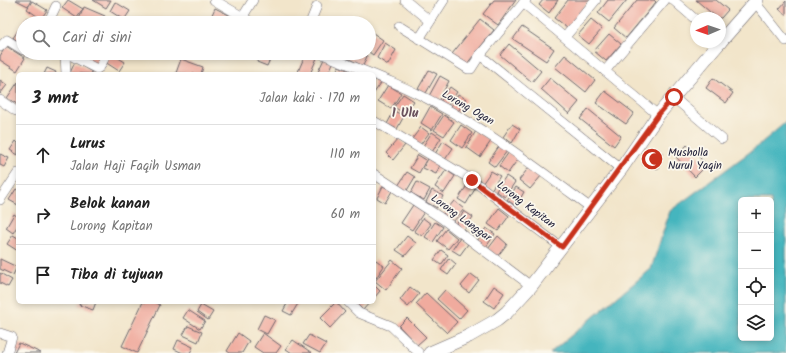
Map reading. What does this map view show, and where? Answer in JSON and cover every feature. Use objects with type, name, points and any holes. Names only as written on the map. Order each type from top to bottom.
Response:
[{"type":"street","points":[[214,0],[239,16]]},
{"type":"street","points":[[243,16],[253,0]]},
{"type":"street","points":[[405,0],[430,21]]},
{"type":"street","points":[[419,39],[444,0]]},
{"type":"street","points":[[565,37],[596,0]]},
{"type":"street","points":[[605,71],[665,0]]},
{"type":"street","points":[[673,0],[690,15]]},
{"type":"street","points":[[726,35],[756,1],[786,41]]},
{"type":"street","points":[[399,26],[470,70],[480,55],[524,2],[658,115]]},
{"type":"street","points":[[51,16],[56,6]]},
{"type":"street","points":[[313,16],[317,6]]},
{"type":"street","points":[[0,47],[7,40],[16,46]]},
{"type":"street","points":[[430,353],[469,336],[497,320],[507,312],[531,286],[562,247],[658,115],[715,48]]},
{"type":"street","points":[[480,55],[620,168]]},
{"type":"street","points":[[65,60],[66,72]]},
{"type":"street","points":[[79,60],[97,69],[100,68],[104,60]]},
{"type":"street","name":"Lorong Ogan","points":[[338,60],[369,72]]},
{"type":"street","name":"Lorong Ogan","points":[[376,75],[438,104],[493,136],[591,208]]},
{"type":"street","points":[[674,97],[722,139]]},
{"type":"street","points":[[0,100],[16,111]]},
{"type":"street","name":"Lorong Kapitan","points":[[376,122],[472,180],[562,247]]},
{"type":"street","name":"Lorong Langgar","points":[[376,175],[441,218],[531,286]]},
{"type":"street","points":[[0,200],[16,176]]},
{"type":"street","points":[[0,183],[8,189]]},
{"type":"street","points":[[350,304],[359,313],[391,326],[419,353]]},
{"type":"street","points":[[0,333],[12,337],[7,353]]},
{"type":"water","points":[[786,122],[786,353],[550,353],[651,269],[670,211],[754,149]]},
{"type":"building","points":[[16,0],[31,0],[28,6]]},
{"type":"building","points":[[68,0],[83,9],[78,16],[74,16],[62,8]]},
{"type":"building","points":[[93,0],[111,0],[106,8]]},
{"type":"building","points":[[494,0],[516,0],[498,25],[483,14]]},
{"type":"building","points":[[543,0],[558,0],[549,13],[539,5]]},
{"type":"building","points":[[568,0],[590,0],[567,28],[554,18]]},
{"type":"building","points":[[608,0],[627,0],[609,22],[598,13]]},
{"type":"building","points":[[637,0],[654,0],[656,2],[626,38],[614,28]]},
{"type":"building","points":[[696,0],[716,0],[728,10],[726,12],[710,12]]},
{"type":"building","points":[[32,1],[47,10],[43,16],[37,16],[27,9]]},
{"type":"building","points":[[786,1],[786,15],[779,9]]},
{"type":"building","points":[[115,2],[130,11],[127,16],[118,16],[110,11]]},
{"type":"building","points":[[84,7],[105,16],[80,16]]},
{"type":"building","points":[[215,8],[229,15],[228,16],[211,16]]},
{"type":"building","points":[[480,19],[494,30],[466,65],[452,54]]},
{"type":"building","points":[[591,20],[602,29],[589,44],[578,35]]},
{"type":"building","points":[[522,27],[554,49],[546,61],[513,39]]},
{"type":"building","points":[[609,34],[621,44],[606,61],[594,51]]},
{"type":"building","points":[[376,35],[383,40],[376,50]]},
{"type":"building","points":[[385,43],[396,50],[388,65],[377,58]]},
{"type":"building","points":[[509,44],[541,71],[532,82],[500,55]]},
{"type":"building","points":[[6,46],[16,52],[16,60],[24,60],[17,71],[0,60],[0,56]]},
{"type":"building","points":[[565,55],[595,80],[586,92],[555,67]]},
{"type":"building","points":[[88,60],[101,60],[98,66]]},
{"type":"building","points":[[106,60],[122,60],[125,62],[119,71],[105,62]]},
{"type":"building","points":[[181,60],[203,67],[202,72],[176,72]]},
{"type":"building","points":[[258,60],[270,60],[267,66],[257,62]]},
{"type":"building","points":[[303,60],[316,60],[311,72],[298,72]]},
{"type":"building","points":[[324,60],[333,63],[329,72],[318,72]]},
{"type":"building","points":[[351,60],[365,60],[363,66]]},
{"type":"building","points":[[75,62],[92,72],[70,72]]},
{"type":"building","points":[[339,66],[351,72],[336,72]]},
{"type":"building","points":[[47,68],[56,72],[45,72]]},
{"type":"building","points":[[429,70],[437,74],[426,93],[418,89]]},
{"type":"building","points":[[440,76],[449,81],[438,102],[429,96]]},
{"type":"building","points":[[550,78],[579,102],[569,114],[541,89]]},
{"type":"building","points":[[713,78],[733,93],[726,103],[706,88]]},
{"type":"building","points":[[0,80],[7,85],[0,94]]},
{"type":"building","points":[[376,80],[381,83],[376,90]]},
{"type":"building","points":[[16,85],[16,103],[7,98]]},
{"type":"building","points":[[388,85],[401,93],[391,109],[378,101]]},
{"type":"building","points":[[450,87],[457,92],[447,107],[440,102]]},
{"type":"building","points":[[605,91],[634,113],[626,124],[596,103]]},
{"type":"building","points":[[403,94],[414,101],[405,114],[394,107]]},
{"type":"building","points":[[458,94],[466,99],[457,113],[450,108]]},
{"type":"building","points":[[430,107],[442,114],[432,130],[421,123]]},
{"type":"building","points":[[588,109],[621,136],[614,146],[580,119]]},
{"type":"building","points":[[394,111],[404,116],[397,129],[387,124]]},
{"type":"building","points":[[444,115],[454,122],[444,136],[434,130]]},
{"type":"building","points":[[512,124],[520,129],[512,143],[503,137]]},
{"type":"building","points":[[461,125],[472,133],[462,148],[451,140]]},
{"type":"building","points":[[421,127],[429,133],[420,145],[412,139]]},
{"type":"building","points":[[476,131],[491,141],[480,157],[466,147]]},
{"type":"building","points":[[432,132],[441,138],[432,152],[423,146]]},
{"type":"building","points":[[398,139],[405,145],[393,160],[386,153]]},
{"type":"building","points":[[16,141],[16,154],[10,150]]},
{"type":"building","points":[[443,141],[453,148],[444,161],[435,154]]},
{"type":"building","points":[[500,145],[507,151],[495,167],[488,162]]},
{"type":"building","points":[[687,145],[707,165],[695,177],[676,157]]},
{"type":"building","name":"Musholla Nurul Yaqin","points":[[646,149],[662,153],[659,169],[643,165]]},
{"type":"building","points":[[509,152],[518,159],[508,173],[499,166]]},
{"type":"building","points":[[0,154],[9,158],[4,167],[0,165]]},
{"type":"building","points":[[418,155],[426,160],[419,173],[410,168]]},
{"type":"building","points":[[429,157],[441,163],[436,174],[423,168]]},
{"type":"building","points":[[530,166],[542,175],[530,189],[519,180]]},
{"type":"building","points":[[446,170],[455,176],[444,193],[435,187]]},
{"type":"building","points":[[491,171],[500,176],[491,190],[482,184]]},
{"type":"building","points":[[407,172],[415,177],[406,192],[398,186]]},
{"type":"building","points":[[506,176],[515,182],[505,197],[496,191]]},
{"type":"building","points":[[417,182],[430,189],[424,200],[411,193]]},
{"type":"building","points":[[468,184],[475,189],[466,204],[458,199]]},
{"type":"building","points":[[383,186],[392,191],[385,203],[377,198]]},
{"type":"building","points":[[516,187],[524,192],[516,206],[507,200]]},
{"type":"building","points":[[16,189],[16,204],[9,200]]},
{"type":"building","points":[[432,190],[443,196],[437,208],[426,202]]},
{"type":"building","points":[[454,201],[464,209],[453,222],[443,214]]},
{"type":"building","points":[[413,205],[424,212],[412,230],[401,223]]},
{"type":"building","points":[[499,208],[509,216],[498,231],[488,224]]},
{"type":"building","points":[[464,211],[473,217],[463,231],[455,226]]},
{"type":"building","points":[[14,214],[16,216],[16,228],[13,233],[6,228]]},
{"type":"building","points":[[423,218],[431,224],[422,236],[414,231]]},
{"type":"building","points":[[435,222],[443,227],[433,242],[425,237]]},
{"type":"building","points":[[486,228],[495,234],[486,247],[477,241]]},
{"type":"building","points":[[446,229],[457,238],[448,249],[437,241]]},
{"type":"building","points":[[13,235],[16,237],[16,250],[7,244]]},
{"type":"building","points":[[407,236],[416,243],[405,256],[396,250]]},
{"type":"building","points":[[498,236],[507,244],[497,257],[488,249]]},
{"type":"building","points":[[460,238],[468,244],[460,255],[452,250]]},
{"type":"building","points":[[441,250],[448,255],[441,265],[434,260]]},
{"type":"building","points":[[449,258],[456,264],[448,275],[441,270]]},
{"type":"building","points":[[0,259],[16,267],[13,275],[0,269]]},
{"type":"building","points":[[376,260],[384,266],[376,278]]},
{"type":"building","points":[[392,260],[402,268],[386,290],[376,282],[376,280]]},
{"type":"building","points":[[0,273],[12,280],[8,287],[0,283]]},
{"type":"building","points":[[471,274],[479,280],[469,293],[461,286]]},
{"type":"building","points":[[494,286],[504,293],[494,308],[484,301]]},
{"type":"building","points":[[376,287],[380,291],[376,296]]},
{"type":"building","points":[[410,287],[419,294],[408,307],[400,300]]},
{"type":"building","points":[[445,290],[467,310],[459,319],[437,299]]},
{"type":"building","points":[[426,293],[457,322],[447,333],[416,304]]},
{"type":"building","points":[[79,304],[95,304],[93,310]]},
{"type":"building","points":[[142,304],[160,305],[137,353],[122,346]]},
{"type":"building","points":[[287,304],[298,304],[291,315],[283,311]]},
{"type":"building","points":[[334,304],[338,304],[345,312],[330,328],[320,318]]},
{"type":"building","points":[[357,304],[368,304],[363,310]]},
{"type":"building","points":[[201,305],[213,312],[208,320],[197,312]]},
{"type":"building","points":[[188,310],[205,321],[200,329],[183,318]]},
{"type":"building","points":[[264,315],[275,320],[267,334],[257,329]]},
{"type":"building","points":[[407,318],[426,337],[417,345],[399,326]]},
{"type":"building","points":[[188,326],[202,332],[198,342],[183,335]]},
{"type":"building","points":[[238,333],[249,341],[242,353],[230,353],[227,351]]},
{"type":"building","points":[[263,333],[281,346],[276,353],[263,353],[254,347]]},
{"type":"building","points":[[309,335],[326,344],[320,353],[303,344]]},
{"type":"building","points":[[178,340],[193,347],[190,353],[183,353],[174,349]]},
{"type":"building","points":[[293,340],[312,353],[292,353],[286,349]]},
{"type":"building","points":[[19,343],[41,353],[14,353]]},
{"type":"place","name":"Musholla Nurul Yaqin","points":[[652,159]]},
{"type":"district","name":"1 Ulu","points":[[405,113]]},
{"type":"route","points":[[472,180],[515,210],[562,247],[658,115],[674,97]]}]
